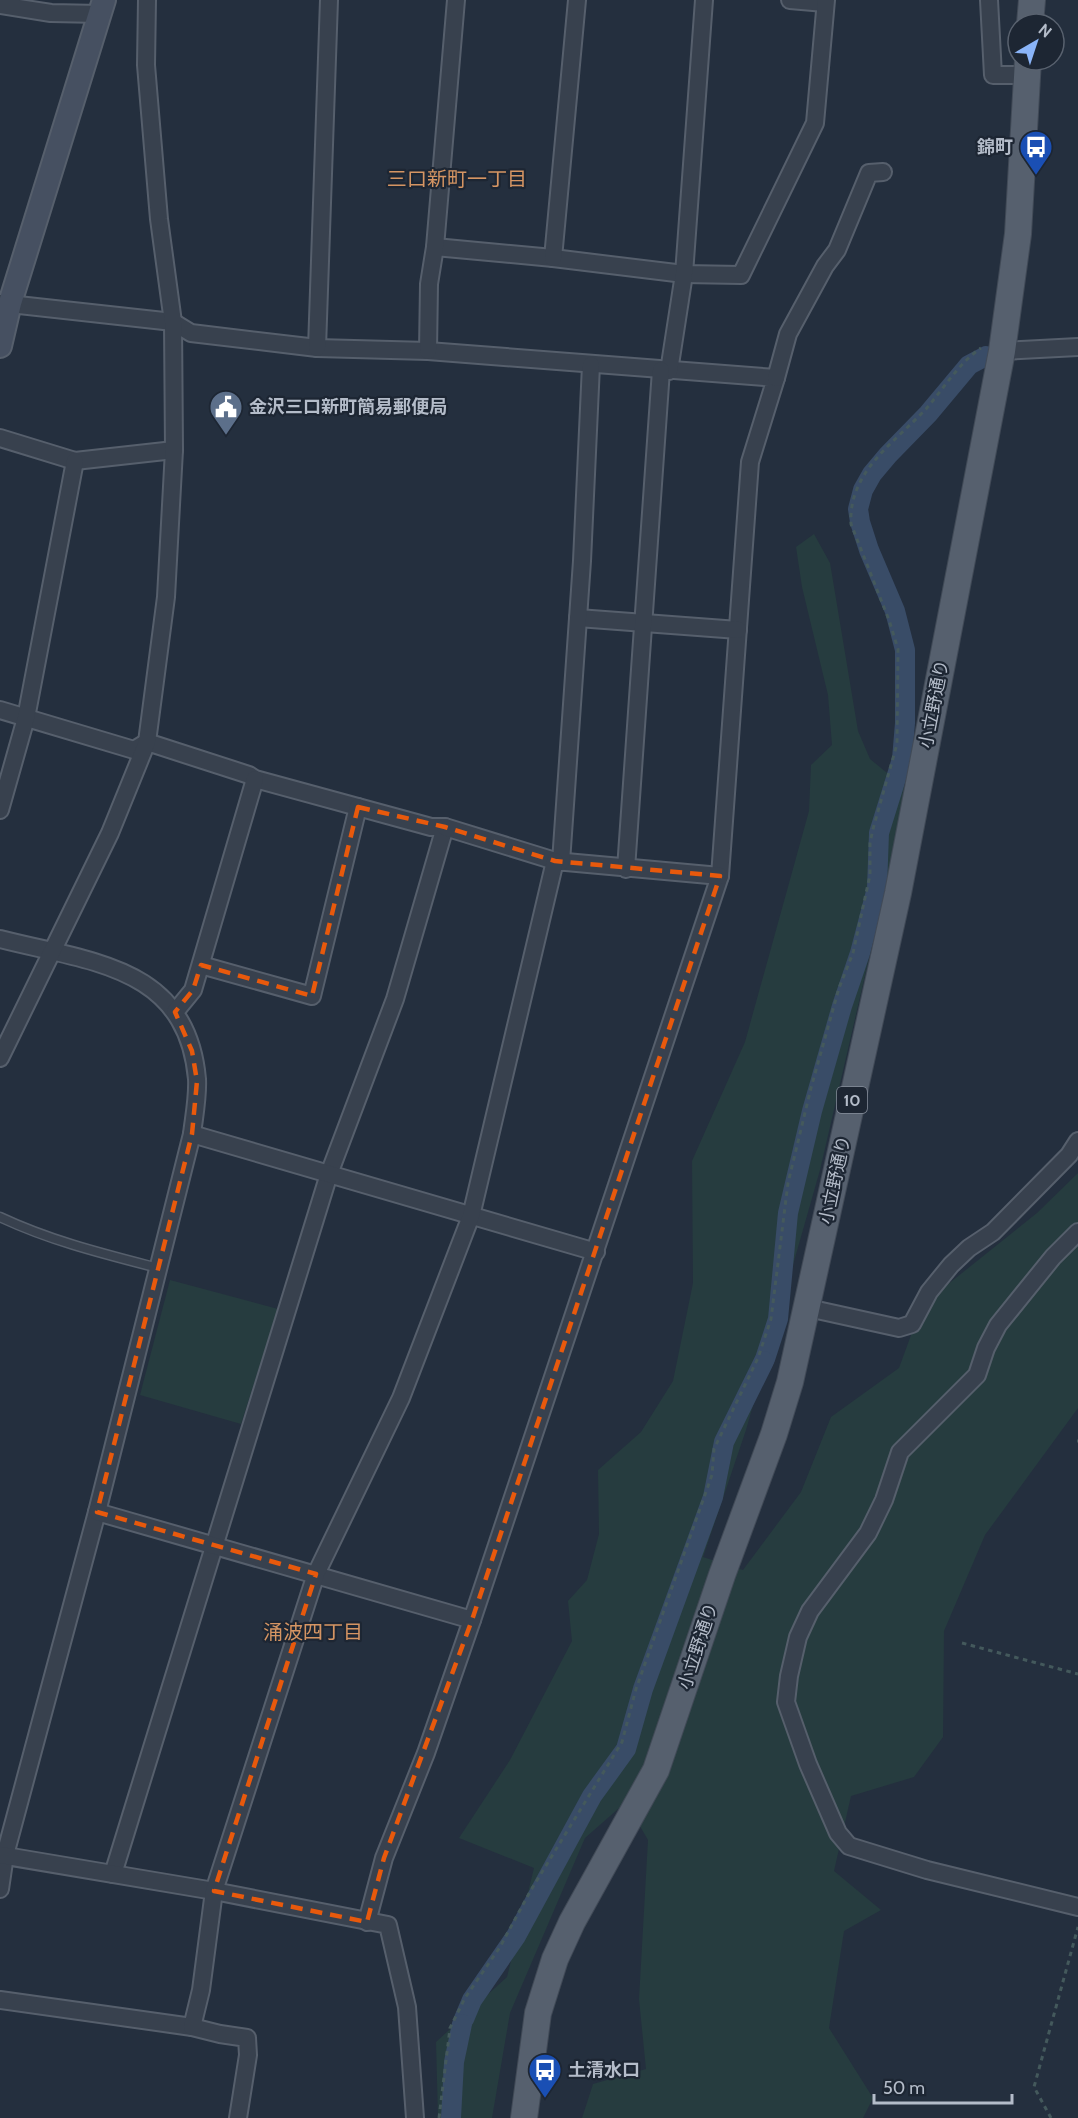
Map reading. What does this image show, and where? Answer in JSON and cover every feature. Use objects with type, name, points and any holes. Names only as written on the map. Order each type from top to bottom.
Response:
[{"type":"main road","name":"小立野通り","points":[[525,2118],[538,2013],[555,1959],[572,1922],[656,1770],[722,1575],[774,1434],[790,1382],[898,893],[1002,351],[1018,234],[1027,72]]},
{"type":"street","points":[[0,1058],[110,833],[147,742],[166,597],[174,450],[173,322],[159,219],[146,66],[147,0]]},
{"type":"street","points":[[317,348],[329,0]]},
{"type":"street","points":[[428,351],[429,284],[435,247],[456,0]]},
{"type":"street","points":[[553,258],[577,0]]},
{"type":"street","points":[[626,868],[643,624],[665,370],[684,274],[704,0]]},
{"type":"street","points":[[435,247],[684,274],[741,275],[815,123],[825,2],[790,0]]},
{"type":"street","points":[[989,0],[993,75],[1008,72]]},
{"type":"street","points":[[0,5],[51,13],[102,7],[5,303],[0,346]]},
{"type":"street","points":[[367,1922],[384,1858],[426,1753],[472,1620],[720,876],[750,462],[788,334],[825,266],[837,250],[869,173],[883,172]]},
{"type":"street","points":[[5,303],[173,322],[191,333],[317,348],[428,351],[776,378]]},
{"type":"street","points":[[1002,351],[1078,347]]},
{"type":"street","points":[[192,2028],[201,1990],[214,1891],[316,1574],[401,1398],[471,1216],[558,861],[578,618],[591,365]]},
{"type":"street","points":[[0,438],[75,460],[174,450]]},
{"type":"street","points":[[0,810],[26,718],[75,460]]},
{"type":"street","points":[[578,618],[738,630]]},
{"type":"street","points":[[0,710],[134,750],[147,742],[249,775],[255,779],[431,827],[445,827],[558,861],[720,876]]},
{"type":"street","points":[[175,1012],[194,990],[255,779]]},
{"type":"street","points":[[201,965],[312,996],[358,807]]},
{"type":"street","points":[[113,1874],[329,1174],[395,999],[445,827]]},
{"type":"street","points":[[0,939],[127,972],[146,983],[167,1001],[175,1012],[192,1051],[197,1081],[192,1134],[97,1512],[2,1855],[0,1889]]},
{"type":"street","points":[[192,1134],[596,1252]]},
{"type":"street","points":[[808,1308],[899,1329],[912,1324],[929,1292],[951,1265],[969,1248],[993,1232],[1069,1155],[1078,1141]]},
{"type":"street","points":[[1078,1232],[1053,1257],[998,1325],[986,1348],[977,1376],[900,1452],[884,1500],[868,1533],[810,1611],[798,1637],[786,1702],[808,1764],[838,1833],[849,1846],[927,1870],[1078,1907]]},
{"type":"street","points":[[97,1512],[472,1620]]},
{"type":"street","points":[[2,1855],[214,1891],[388,1925],[407,2007],[415,2118]]},
{"type":"street","points":[[0,2000],[247,2038],[248,2055],[238,2118]]},
{"type":"lane","points":[[0,1217],[42,1235],[158,1268]]},
{"type":"path","points":[[439,2118],[450,2028],[465,1998],[500,1947],[531,1890],[622,1743],[636,1689],[712,1475],[714,1449],[758,1358],[771,1319],[788,1183],[839,988],[853,953],[870,875],[870,843],[897,744],[898,649],[890,620],[851,524],[852,498],[859,482],[881,452],[925,409],[970,355],[985,345],[1002,351]]},
{"type":"path","points":[[962,1643],[1078,1674]]},
{"type":"path","points":[[1051,2118],[1034,2087],[1078,1927]]},
{"type":"highlighted area","points":[[358,807],[445,827],[555,861],[720,876],[472,1620],[384,1858],[367,1922],[214,1891],[316,1574],[97,1512],[192,1134],[197,1081],[192,1051],[175,1012],[193,990],[201,965],[312,996]]},
{"type":"green space","points":[[814,534],[830,563],[858,731],[870,759],[908,790],[820,1170],[746,1430],[703,1557],[743,1570],[801,1492],[831,1417],[899,1368],[922,1305],[1037,1213],[1078,1173],[1078,1408],[985,1535],[944,1631],[943,1737],[914,1777],[851,1796],[834,1871],[881,1910],[844,1931],[829,2028],[873,2098],[863,2118],[582,2118],[593,2084],[646,2069],[639,1999],[648,1840],[626,1802],[585,1838],[510,2013],[492,2118],[438,2118],[436,2042],[507,1977],[534,1868],[459,1838],[510,1760],[572,1641],[568,1601],[587,1580],[599,1534],[598,1470],[641,1432],[673,1381],[693,1283],[692,1161],[745,1042],[809,811],[811,765],[832,745],[828,695],[802,587],[796,547]]},
{"type":"green space","points":[[170,1280],[278,1309],[241,1424],[140,1395]]},
{"type":"waterway","points":[[765,1359],[778,1319],[788,1213],[812,1111],[842,1006],[860,953],[877,888],[879,833],[902,759],[905,723],[905,650],[895,611],[869,550],[858,509],[863,490],[872,474],[928,414],[969,365],[986,356]]},
{"type":"waterway","points":[[464,2019],[472,2000],[516,1936],[592,1796],[626,1749],[643,1689],[713,1497],[724,1442],[764,1361]]},
{"type":"waterway","points":[[451,2118],[454,2062],[462,2024]]},
{"type":"place","name":"錦町","points":[[1036,176]]},
{"type":"place","name":"金沢三口新町簡易郵便局","points":[[226,436]]},
{"type":"place","name":"土清水口","points":[[545,2099]]},
{"type":"district","name":"三口新町一丁目","points":[[457,179]]},
{"type":"district","name":"涌波四丁目","points":[[313,1632]]}]
